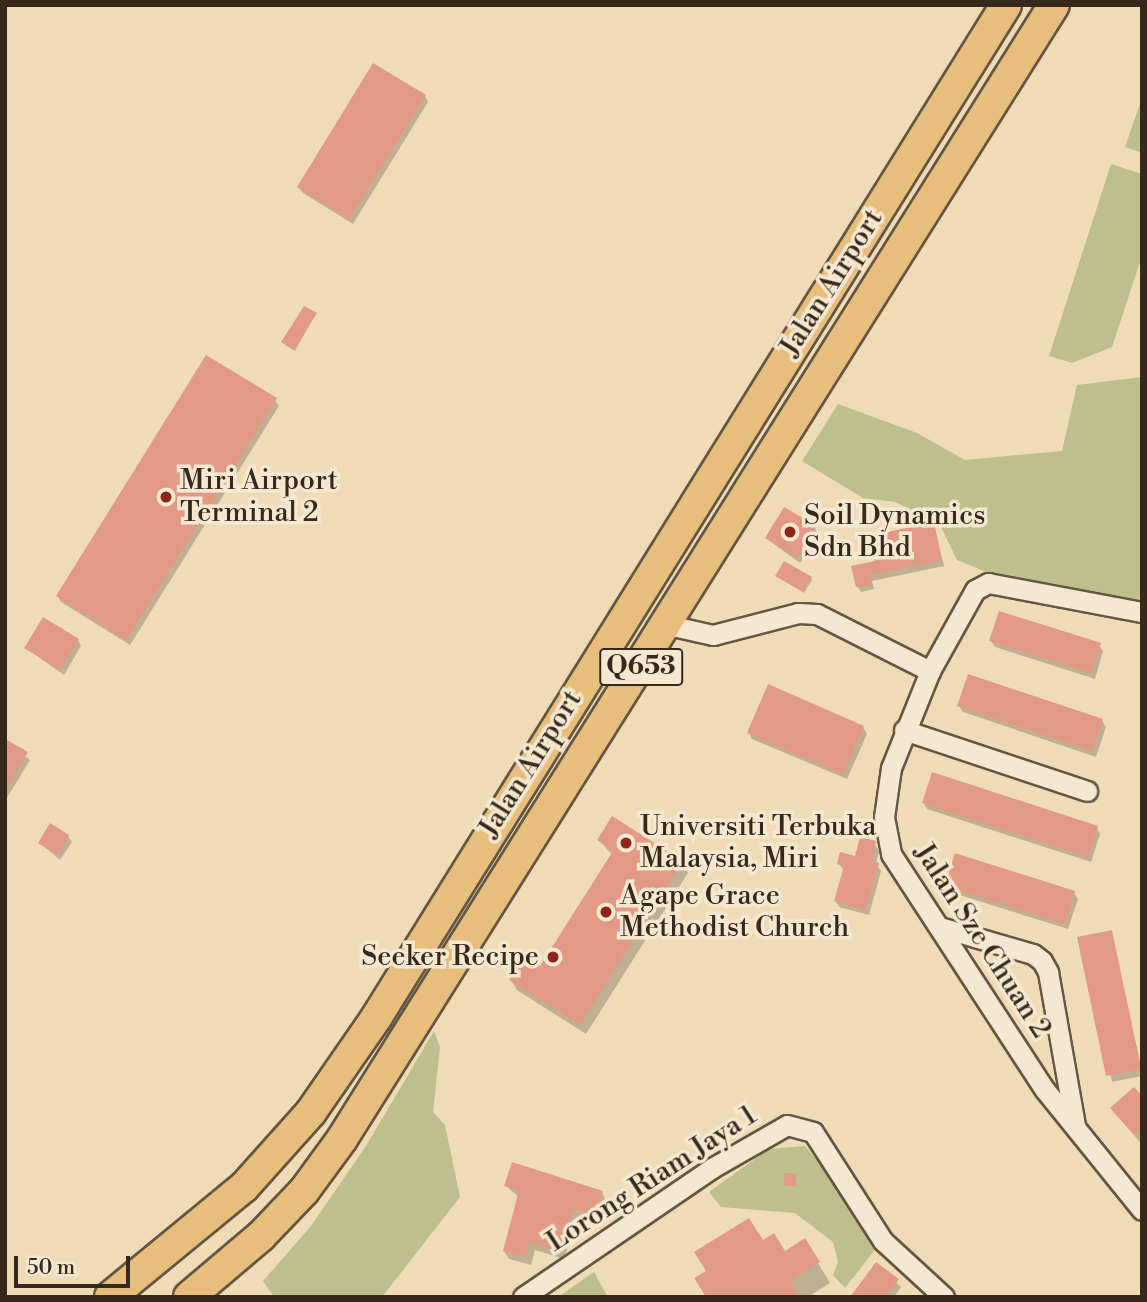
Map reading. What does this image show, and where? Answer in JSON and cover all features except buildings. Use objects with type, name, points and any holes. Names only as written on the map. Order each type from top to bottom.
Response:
[{"type":"main road","name":"Jalan Airport","points":[[110,1297],[244,1187],[311,1112],[376,1018],[596,660],[1006,5]]},
{"type":"main road","name":"Jalan Airport","points":[[189,1297],[261,1236],[304,1191],[342,1139],[668,625],[1054,5]]},
{"type":"main road","points":[[596,660],[625,628],[642,620],[668,625]]},
{"type":"street","name":"Jalan Sze Chuan 2","points":[[1142,612],[988,583],[975,590],[930,671],[904,730],[891,768],[886,836],[910,888],[940,927],[1045,1090],[1142,1210]]},
{"type":"street","points":[[668,625],[713,635],[797,613],[817,614],[930,671]]},
{"type":"street","points":[[904,730],[1087,791]]},
{"type":"street","points":[[940,927],[1033,954],[1042,961],[1048,972],[1075,1126]]},
{"type":"street","name":"Lorong Riam Jaya 1","points":[[523,1297],[712,1168],[787,1125],[813,1132],[883,1241],[940,1295]]},
{"type":"green space","points":[[1142,98],[1142,153],[1125,147]]},
{"type":"green space","points":[[1111,164],[1142,174],[1142,256],[1112,347],[1072,363],[1049,356]]},
{"type":"green space","points":[[1142,377],[1142,606],[994,575],[957,560],[939,523],[895,502],[863,498],[802,461],[838,404],[917,433],[965,460],[1062,451],[1077,385]]},
{"type":"green space","points":[[434,1031],[440,1047],[433,1112],[445,1125],[460,1197],[382,1297],[274,1297],[263,1281],[311,1226],[366,1146]]},
{"type":"green space","points":[[805,1146],[845,1194],[874,1251],[845,1288],[833,1275],[838,1262],[833,1242],[795,1213],[721,1207],[709,1192],[769,1149]]},
{"type":"green space","points":[[594,1272],[608,1297],[558,1297]]},
{"type":"place","name":"Miri Airport Terminal 2","points":[[166,497]]},
{"type":"place","name":"Soil Dynamics Sdn Bhd","points":[[790,532]]},
{"type":"place","name":"Universiti Terbuka Malaysia, Miri","points":[[626,843]]},
{"type":"place","name":"Agape Grace Methodist Church","points":[[606,912]]},
{"type":"place","name":"Seeker Recipe","points":[[553,957]]}]
